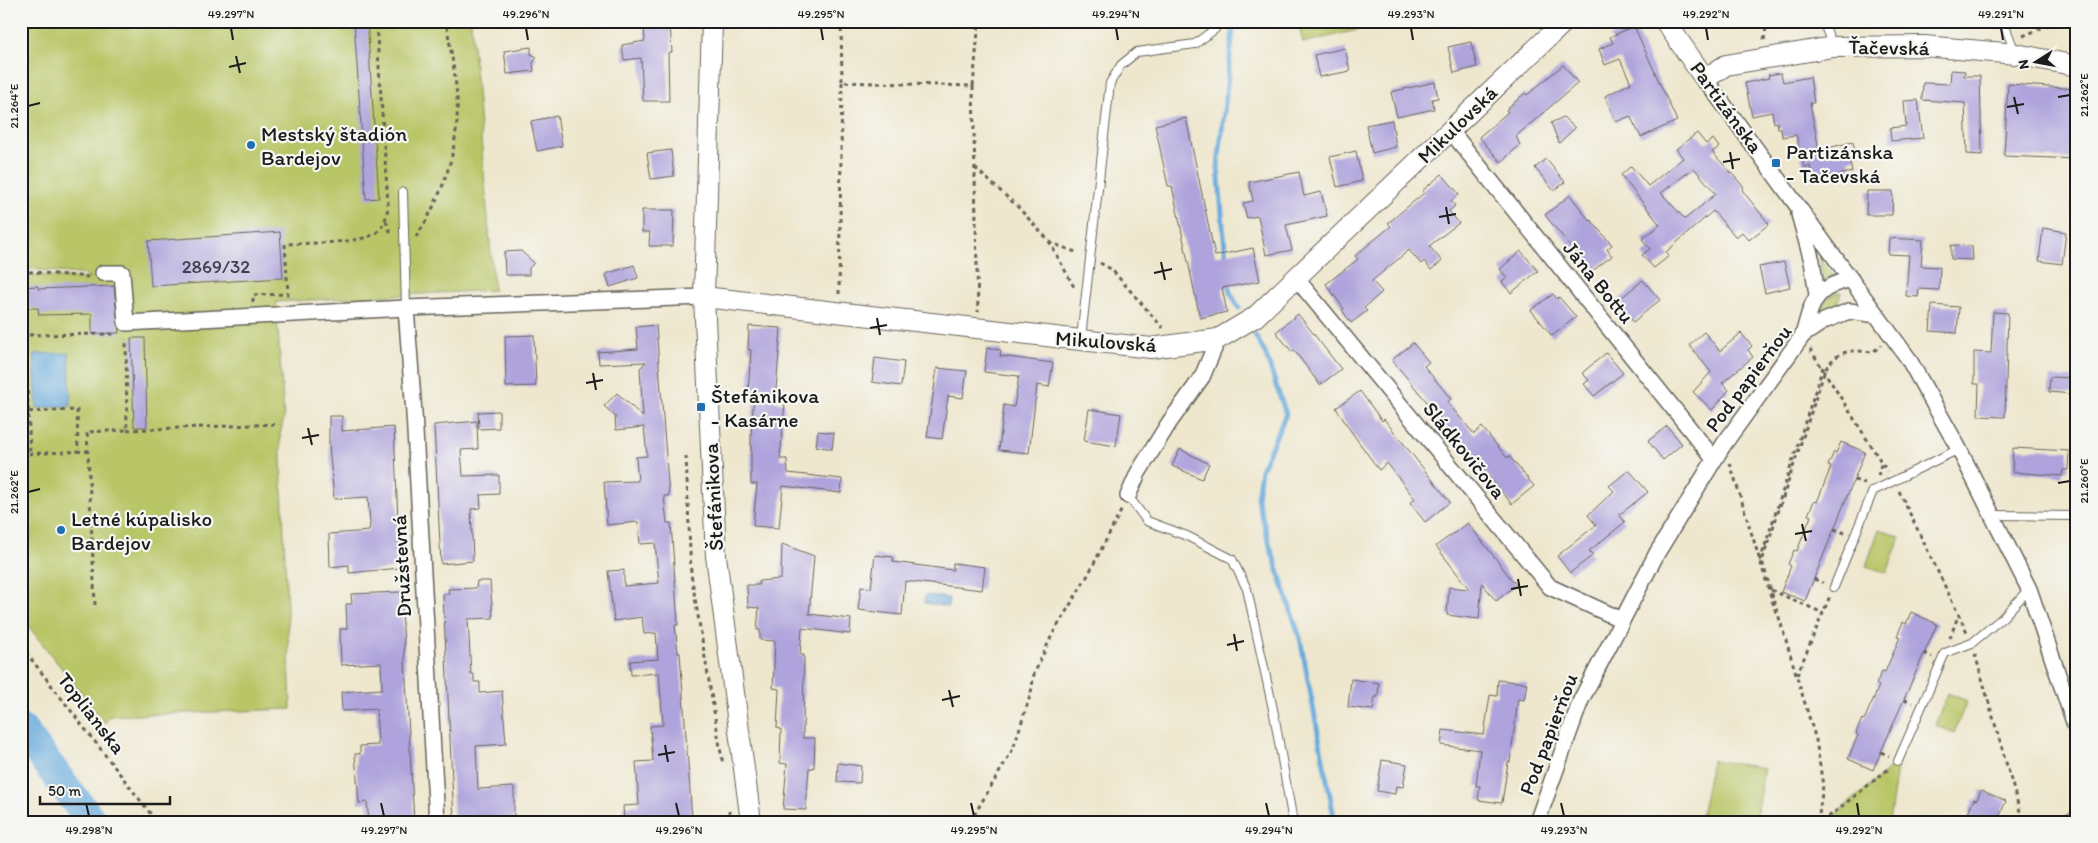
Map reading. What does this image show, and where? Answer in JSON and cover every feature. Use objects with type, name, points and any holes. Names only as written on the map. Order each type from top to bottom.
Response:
[{"type":"street","name":"Štefánikova","points":[[712,21],[704,297],[716,556],[750,822]]},
{"type":"street","name":"Mikulovská","points":[[704,297],[1151,348],[1218,339],[1255,316],[1565,21]]},
{"type":"street","name":"Partizánska","points":[[1665,21],[1877,315]]},
{"type":"street","name":"Ťačevská","points":[[1705,79],[1726,65],[1833,46],[2018,48],[2077,66]]},
{"type":"street","name":"Jána Bottu","points":[[1450,130],[1714,459]]},
{"type":"street","points":[[1796,202],[1812,261],[1817,295]]},
{"type":"street","points":[[102,273],[122,273],[126,328],[254,316],[406,308],[704,297]]},
{"type":"street","name":"Sládkovičova","points":[[1296,278],[1550,587],[1622,620]]},
{"type":"street","points":[[1806,342],[1810,311],[1817,295],[1828,286],[1851,279]]},
{"type":"street","name":"Družstevná","points":[[406,308],[414,413],[437,822]]},
{"type":"street","name":"Pod papierňou","points":[[1537,822],[1581,700],[1657,553],[1724,444],[1824,321],[1849,311],[1877,315]]},
{"type":"street","points":[[1877,315],[1908,358],[1960,449],[2029,589],[2077,731]]},
{"type":"street","points":[[1128,496],[1138,473],[1169,423],[1202,378],[1218,339]]},
{"type":"lane","points":[[1080,340],[1110,83],[1121,65],[1137,52],[1195,44],[1215,29],[1218,21]]},
{"type":"lane","points":[[1822,21],[1833,46]]},
{"type":"lane","points":[[2003,21],[2018,48]]},
{"type":"lane","points":[[403,192],[406,308]]},
{"type":"lane","points":[[1834,587],[1874,491],[1960,449]]},
{"type":"lane","points":[[1128,496],[1147,521],[1187,536],[1232,559],[1247,589],[1274,714],[1293,822]]},
{"type":"lane","points":[[1993,515],[2077,516]]},
{"type":"lane","points":[[1898,761],[1945,653],[1972,642],[2002,618],[2029,589]]},
{"type":"lane","points":[[2061,822],[2077,814]]},
{"type":"path","points":[[254,316],[253,296],[288,294],[285,244],[363,239],[376,233],[386,220],[388,204],[376,21]]},
{"type":"path","points":[[404,254],[430,216],[447,176],[456,131],[457,98],[446,21]]},
{"type":"path","points":[[838,294],[842,21]]},
{"type":"path","points":[[978,315],[972,86],[979,21]]},
{"type":"path","points":[[1764,46],[1766,28],[1770,21]]},
{"type":"path","points":[[2018,48],[2021,37],[2058,21]]},
{"type":"path","points":[[842,82],[972,86]]},
{"type":"path","points":[[975,167],[1017,206],[1049,242],[1085,305]]},
{"type":"path","points":[[1049,242],[1090,258],[1111,269],[1157,319],[1168,334]]},
{"type":"path","points":[[21,271],[92,277],[102,273]]},
{"type":"path","points":[[30,454],[23,335],[126,328],[127,430]]},
{"type":"path","points":[[1760,561],[1824,368],[1832,358],[1846,351],[1873,352],[1892,336]]},
{"type":"path","points":[[1806,342],[1894,481],[1972,642],[2024,822]]},
{"type":"path","points":[[1817,822],[1821,786],[1814,740],[1762,561],[1824,368]]},
{"type":"path","points":[[21,412],[77,410],[78,452]]},
{"type":"path","points":[[95,605],[87,432],[279,424]]},
{"type":"path","points":[[1724,444],[1770,590],[1823,612]]},
{"type":"path","points":[[21,454],[88,451]]},
{"type":"path","points":[[686,456],[691,574],[724,769]]},
{"type":"path","points":[[970,822],[1012,749],[1031,693],[1034,674],[1052,635],[1099,555],[1128,496]]},
{"type":"path","points":[[1796,677],[1834,587]]},
{"type":"path","points":[[1945,653],[1959,615]]},
{"type":"path","name":"Toplianska","points":[[21,646],[157,822]]},
{"type":"path","points":[[1822,822],[1898,761]]},
{"type":"path","points":[[729,805],[730,822]]},
{"type":"green space","name":"Mestský štadión Bardejov","points":[[21,21],[471,21],[494,290],[276,302],[284,418],[280,434],[291,709],[110,716],[105,723],[21,617],[21,274],[89,279],[87,275],[21,268]]},
{"type":"green space","points":[[1298,21],[1394,21],[1303,43]]},
{"type":"green space","points":[[1820,258],[1833,275],[1823,282]]},
{"type":"green space","points":[[1841,292],[1838,302],[1832,309],[1815,318],[1825,301],[1836,293]]},
{"type":"green space","points":[[1879,529],[1900,537],[1887,573],[1866,566]]},
{"type":"green space","points":[[1948,693],[1967,701],[1954,733],[1935,725]]},
{"type":"green space","points":[[1712,760],[1764,768],[1755,822],[1700,822]]},
{"type":"green space","points":[[1898,761],[1889,822],[1827,822]]},
{"type":"water","points":[[69,353],[71,406],[37,408],[34,354]]},
{"type":"water","points":[[925,595],[949,598],[948,607],[924,603]]},
{"type":"building","points":[[354,21],[367,21],[379,198],[366,199]]},
{"type":"building","points":[[670,26],[672,52],[668,53],[669,101],[643,101],[641,58],[624,60],[622,45],[645,41],[644,28]]},
{"type":"building","points":[[1634,26],[1677,121],[1641,137],[1630,116],[1616,122],[1605,96],[1631,83],[1620,59],[1605,65],[1599,49],[1613,43],[1610,37]]},
{"type":"building","points":[[1471,42],[1477,67],[1454,73],[1448,47]]},
{"type":"building","points":[[531,47],[531,54],[537,57],[533,63],[534,71],[507,74],[504,51]]},
{"type":"building","points":[[1345,48],[1350,71],[1319,77],[1314,55]]},
{"type":"building","points":[[1563,65],[1578,83],[1516,136],[1520,145],[1501,162],[1479,137],[1508,112],[1506,110],[1525,93],[1527,95]]},
{"type":"building","points":[[1951,70],[1965,71],[1964,76],[1980,76],[1982,155],[1967,154],[1965,103],[1922,100],[1923,83],[1950,84]]},
{"type":"building","points":[[1781,73],[1783,82],[1810,77],[1814,103],[1810,103],[1819,150],[1853,142],[1856,158],[1849,160],[1852,172],[1813,180],[1810,166],[1804,167],[1796,135],[1782,137],[1781,128],[1778,128],[1777,122],[1774,123],[1772,112],[1752,116],[1745,83],[1769,78],[1768,75]]},
{"type":"building","points":[[1435,82],[1438,98],[1432,99],[1434,109],[1397,117],[1391,92]]},
{"type":"building","points":[[2008,84],[2077,89],[2077,159],[2004,156]]},
{"type":"building","points":[[1918,100],[1923,138],[1891,141],[1890,128],[1906,126],[1904,101]]},
{"type":"building","points":[[557,116],[562,146],[537,151],[531,121]]},
{"type":"building","points":[[1563,117],[1575,128],[1559,143],[1551,123]]},
{"type":"building","points":[[1186,118],[1215,256],[1253,248],[1260,281],[1222,288],[1227,312],[1200,318],[1172,186],[1168,186],[1155,125]]},
{"type":"building","points":[[1392,120],[1396,147],[1372,153],[1366,125]]},
{"type":"building","points":[[1697,133],[1706,144],[1713,139],[1719,147],[1712,152],[1744,187],[1742,190],[1769,224],[1749,240],[1742,232],[1736,237],[1713,211],[1666,252],[1669,256],[1654,268],[1642,255],[1650,249],[1642,239],[1660,225],[1621,175],[1631,166],[1648,186],[1683,158],[1676,149]],"holes":[[[1694,168],[1716,194],[1685,219],[1661,193]]]},
{"type":"building","points":[[671,150],[674,176],[651,179],[647,153]]},
{"type":"building","points":[[1356,151],[1362,181],[1337,187],[1330,157]]},
{"type":"building","points":[[1546,159],[1565,182],[1554,191],[1535,168]]},
{"type":"building","points":[[1299,172],[1304,196],[1321,192],[1327,216],[1286,225],[1292,250],[1266,255],[1258,216],[1247,218],[1243,203],[1253,201],[1249,182]]},
{"type":"building","points":[[1442,174],[1459,194],[1451,201],[1455,206],[1449,211],[1459,223],[1429,246],[1442,261],[1431,270],[1424,261],[1421,264],[1409,250],[1372,281],[1382,292],[1364,308],[1367,311],[1351,323],[1342,310],[1344,309],[1326,284],[1358,259],[1355,256],[1391,226],[1388,223],[1424,193],[1422,191]]},
{"type":"building","points":[[1867,191],[1893,191],[1892,215],[1866,215]]},
{"type":"building","points":[[1570,195],[1612,245],[1607,249],[1612,256],[1591,272],[1545,215]]},
{"type":"building","points":[[642,210],[674,210],[673,246],[649,246],[650,232],[642,232]]},
{"type":"building","points":[[2043,228],[2066,232],[2062,264],[2039,261]]},
{"type":"building","points":[[280,232],[283,278],[151,286],[148,241]]},
{"type":"building","points":[[1889,238],[1923,240],[1921,266],[1940,267],[1939,290],[1919,289],[1918,297],[1906,296],[1909,255],[1888,254]]},
{"type":"building","points":[[1951,245],[1972,246],[1973,260],[1951,259]]},
{"type":"building","points":[[521,251],[534,263],[529,268],[529,275],[505,275],[504,252]]},
{"type":"building","points":[[1521,251],[1538,271],[1511,293],[1502,282],[1507,278],[1500,269]]},
{"type":"building","points":[[1784,262],[1790,287],[1765,293],[1759,267]]},
{"type":"building","points":[[634,265],[638,278],[610,287],[606,274]]},
{"type":"building","points":[[1643,280],[1660,300],[1633,322],[1616,302]]},
{"type":"building","points":[[38,286],[38,289],[114,286],[119,333],[92,334],[92,314],[39,315],[38,308],[21,308],[21,287]]},
{"type":"building","points":[[1553,294],[1557,299],[1559,297],[1576,317],[1552,336],[1531,310]]},
{"type":"building","points":[[1932,305],[1959,307],[1957,333],[1930,331]]},
{"type":"building","points":[[1993,312],[2008,313],[2005,417],[1978,416],[1979,384],[1974,384],[1974,352],[1991,353]]},
{"type":"building","points":[[1298,314],[1341,369],[1320,385],[1294,350],[1292,352],[1276,332]]},
{"type":"building","points":[[656,325],[669,496],[664,496],[667,523],[671,523],[678,625],[675,625],[678,653],[680,653],[692,819],[688,820],[688,822],[671,822],[670,817],[640,820],[640,822],[624,822],[623,806],[639,805],[636,762],[653,761],[650,726],[663,725],[659,673],[631,675],[630,661],[658,659],[656,633],[644,634],[642,617],[614,621],[608,571],[624,570],[624,586],[659,583],[655,543],[640,544],[638,522],[607,525],[604,482],[638,481],[636,457],[647,456],[644,427],[616,430],[615,416],[604,406],[617,393],[643,417],[640,368],[646,362],[599,364],[598,352],[638,349],[636,327]]},
{"type":"building","points":[[749,326],[781,328],[775,402],[785,403],[780,459],[787,459],[788,473],[842,479],[841,493],[783,486],[779,528],[753,526],[757,484],[751,484],[751,436],[754,394],[748,393],[751,350],[748,349]]},
{"type":"building","points":[[1704,332],[1720,351],[1741,333],[1752,346],[1748,350],[1753,357],[1722,383],[1729,390],[1712,410],[1693,392],[1711,372],[1689,345]]},
{"type":"building","points":[[534,335],[536,386],[506,387],[505,336]]},
{"type":"building","points":[[131,338],[145,338],[147,427],[134,427]]},
{"type":"building","points":[[1413,343],[1429,362],[1424,366],[1451,399],[1447,402],[1474,434],[1482,427],[1507,458],[1509,456],[1534,486],[1512,504],[1392,360]]},
{"type":"building","points":[[987,348],[1001,350],[1000,356],[1053,363],[1049,387],[1037,385],[1029,453],[999,450],[1004,405],[1014,407],[1019,376],[984,372]]},
{"type":"building","points":[[1606,353],[1623,373],[1594,396],[1584,384],[1589,380],[1582,373]]},
{"type":"building","points":[[875,358],[904,362],[901,386],[872,382]]},
{"type":"building","points":[[937,368],[967,371],[963,398],[948,396],[942,439],[927,437]]},
{"type":"building","points":[[2050,377],[2073,378],[2072,394],[2049,392]]},
{"type":"building","points":[[1360,391],[1382,421],[1384,419],[1450,502],[1425,522],[1410,503],[1415,499],[1387,463],[1379,470],[1336,408]]},
{"type":"building","points":[[1089,409],[1121,414],[1116,446],[1084,441]]},
{"type":"building","points":[[499,411],[499,428],[479,429],[478,412]]},
{"type":"building","points":[[329,416],[342,416],[342,431],[394,427],[400,568],[349,573],[349,565],[330,567],[329,534],[369,531],[370,523],[368,497],[334,499],[329,445]]},
{"type":"building","points":[[477,421],[478,449],[461,450],[463,476],[499,475],[499,494],[480,495],[481,508],[471,509],[473,561],[441,564],[434,425]]},
{"type":"building","points":[[1667,426],[1682,444],[1663,460],[1648,441]]},
{"type":"building","points":[[818,431],[834,433],[832,449],[816,446]]},
{"type":"building","points":[[1841,442],[1865,452],[1805,601],[1781,592],[1791,566],[1788,564],[1794,550],[1797,551],[1811,516],[1808,515],[1814,501],[1817,502],[1831,467],[1828,466]]},
{"type":"building","points":[[2013,448],[2069,451],[2068,470],[2063,470],[2062,476],[2012,472]]},
{"type":"building","points":[[1180,449],[1209,464],[1202,479],[1172,466]]},
{"type":"building","points":[[1629,470],[1648,492],[1619,515],[1625,522],[1589,551],[1593,555],[1570,573],[1557,556],[1596,525],[1588,515],[1614,491],[1609,486]]},
{"type":"building","points":[[1468,523],[1516,585],[1496,601],[1482,583],[1479,619],[1447,615],[1449,587],[1469,589],[1436,546]]},
{"type":"building","points":[[782,544],[814,556],[809,614],[851,619],[850,634],[802,628],[800,655],[804,655],[803,738],[815,738],[814,768],[809,768],[806,810],[783,809],[787,764],[780,763],[781,729],[777,728],[779,689],[773,688],[775,641],[760,640],[760,630],[757,630],[759,608],[748,607],[747,585],[759,585],[759,581],[781,579]]},
{"type":"building","points":[[875,555],[893,557],[893,562],[953,570],[953,563],[985,567],[982,590],[905,581],[902,615],[858,610],[861,587],[871,588]]},
{"type":"building","points":[[477,581],[490,581],[493,618],[468,619],[471,674],[474,674],[474,682],[480,682],[480,693],[502,691],[506,744],[476,746],[478,789],[514,787],[514,822],[454,822],[443,594],[449,594],[448,589],[476,588]]},
{"type":"building","points":[[401,592],[414,822],[369,822],[367,802],[359,803],[355,754],[360,754],[360,746],[378,745],[376,709],[342,711],[341,692],[382,689],[381,663],[341,665],[340,629],[347,629],[346,604],[352,604],[351,594]]},
{"type":"building","points":[[1911,612],[1937,624],[1873,770],[1848,759],[1858,735],[1856,733],[1879,686],[1876,684],[1882,671],[1885,672],[1900,637],[1897,636],[1903,622],[1906,624]]},
{"type":"building","points":[[1351,679],[1379,683],[1378,697],[1375,697],[1373,710],[1348,707]]},
{"type":"building","points":[[1498,680],[1527,683],[1524,700],[1518,699],[1510,762],[1508,762],[1502,803],[1478,800],[1480,786],[1476,786],[1480,750],[1441,745],[1443,730],[1484,735],[1490,695],[1497,696]]},
{"type":"building","points":[[1382,760],[1407,764],[1403,787],[1396,786],[1395,794],[1377,791]]},
{"type":"building","points":[[838,763],[861,766],[860,783],[837,782]]},
{"type":"building","points":[[1981,790],[2006,801],[1997,822],[1967,822],[1971,814],[1968,813],[1974,799],[1977,800]]},
{"type":"waterway","points":[[1226,260],[1218,167],[1234,21]]},
{"type":"waterway","points":[[1228,281],[1230,292],[1239,308]]},
{"type":"waterway","points":[[1255,335],[1265,353],[1286,414],[1261,470],[1257,498],[1270,546],[1300,638],[1335,822]]},
{"type":"waterway","points":[[21,729],[92,822]]},
{"type":"place","name":"Mestský štadión Bardejov","points":[[251,145]]},
{"type":"place","name":"Partizánska - Tačevská","points":[[1776,163]]},
{"type":"place","name":"Štefánikova - Kasárne","points":[[701,407]]},
{"type":"place","name":"Letné kúpalisko Bardejov","points":[[61,530]]}]
